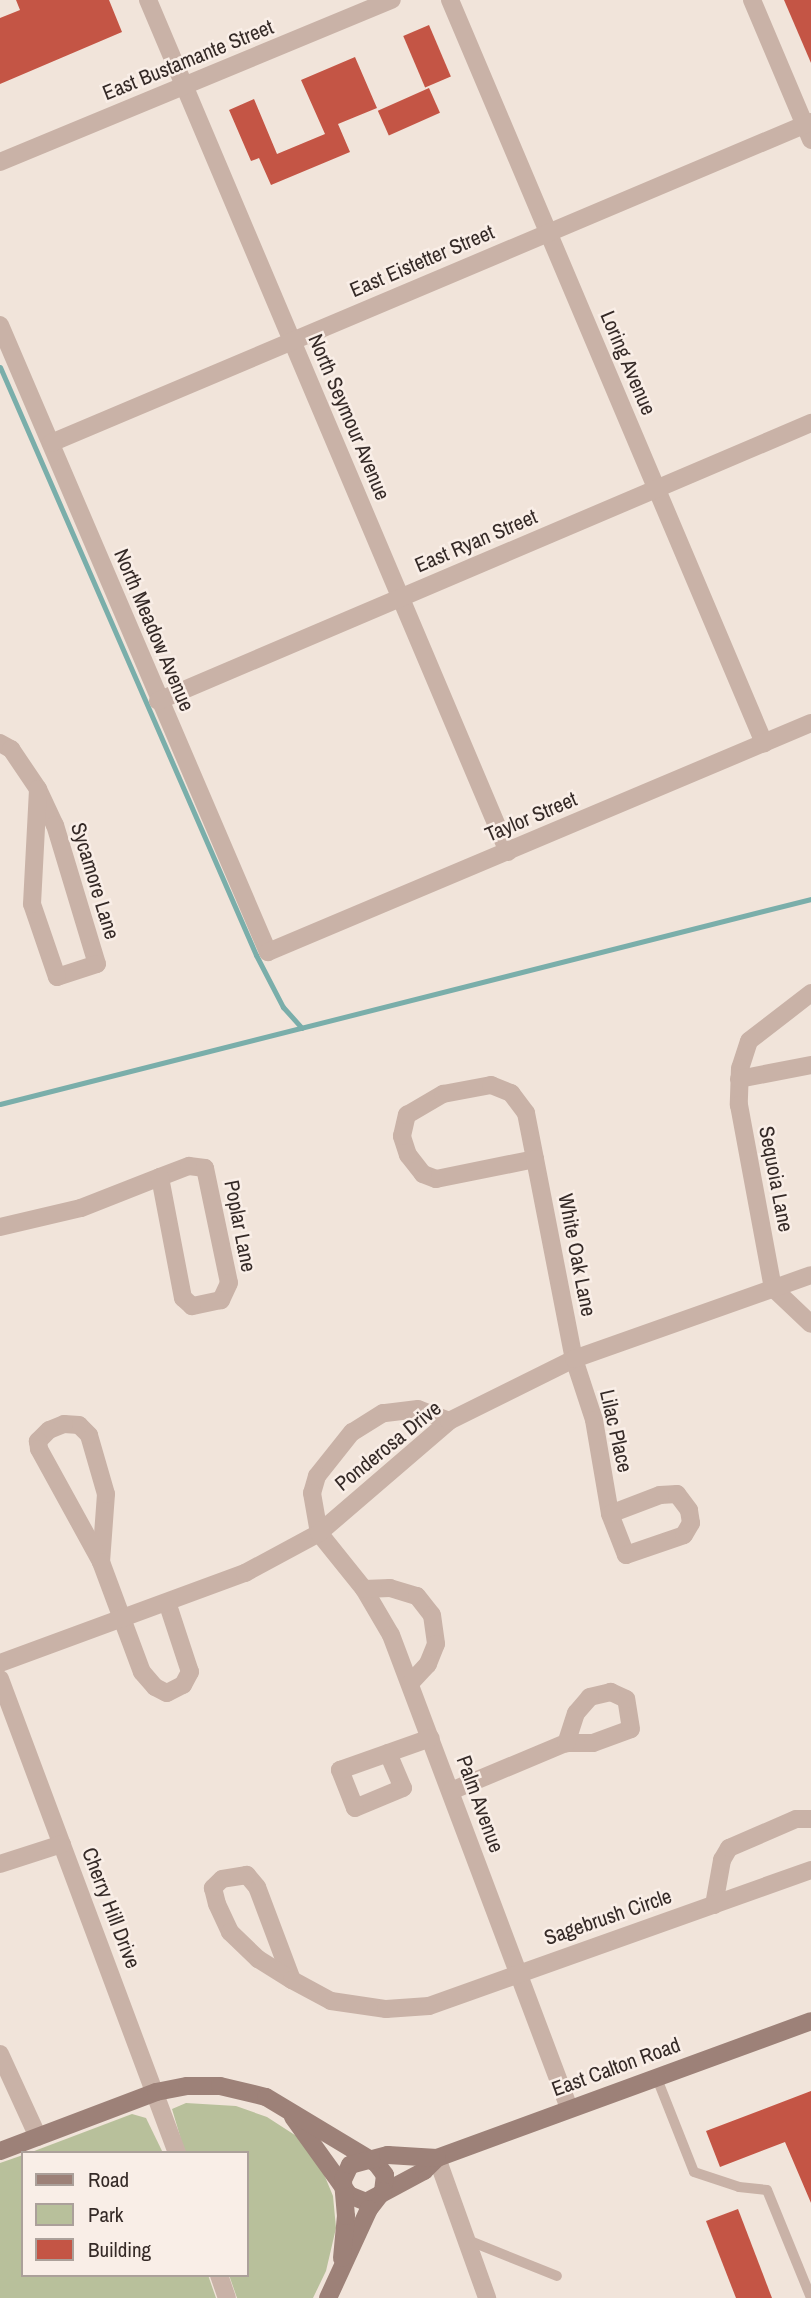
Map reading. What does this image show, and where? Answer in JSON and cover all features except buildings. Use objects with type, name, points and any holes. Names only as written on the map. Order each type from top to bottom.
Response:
[{"type":"main road","name":"East Calton Road","points":[[380,2195],[437,2158],[811,2021]]},
{"type":"main road","points":[[0,2151],[156,2092],[187,2086],[220,2086],[266,2097],[293,2117],[368,2159],[385,2175],[380,2195],[328,2298]]},
{"type":"main road","points":[[293,2117],[343,2188],[359,2202],[380,2195]]},
{"type":"main road","name":"East Calton Road","points":[[368,2159],[437,2158]]},
{"type":"main road","points":[[342,2268],[346,2216],[343,2188],[350,2165],[368,2159]]},
{"type":"street","name":"North Seymour Avenue","points":[[148,0],[508,852]]},
{"type":"street","name":"East Bustamante Street","points":[[0,162],[393,0]]},
{"type":"street","name":"Loring Avenue","points":[[450,0],[764,743]]},
{"type":"street","points":[[752,0],[809,129]]},
{"type":"street","name":"East Eistetter Street","points":[[51,443],[548,233],[809,129]]},
{"type":"street","name":"North Meadow Avenue","points":[[0,325],[158,701],[268,952]]},
{"type":"street","name":"East Ryan Street","points":[[158,701],[811,423]]},
{"type":"street","name":"Taylor Street","points":[[268,952],[811,723]]},
{"type":"street","name":"Sycamore Lane","points":[[0,743],[11,750],[38,789],[55,825],[97,964],[57,977],[32,904],[38,789]]},
{"type":"street","name":"Sequoia Lane","points":[[773,1288],[739,1105],[740,1079],[748,1041],[811,993]]},
{"type":"street","points":[[740,1079],[811,1065]]},
{"type":"street","name":"White Oak Lane","points":[[535,1159],[436,1179],[423,1174],[408,1155],[402,1136],[407,1115],[443,1094],[491,1084],[511,1093],[526,1113],[535,1159],[574,1359]]},
{"type":"street","name":"Poplar Lane","points":[[0,1227],[81,1208],[160,1177],[189,1166],[205,1168],[229,1283],[221,1300],[192,1306],[183,1298],[160,1177]]},
{"type":"street","name":"Ponderosa Drive","points":[[0,1663],[167,1605],[245,1573],[319,1532],[449,1421],[574,1359],[811,1275]]},
{"type":"street","points":[[773,1288],[811,1324]]},
{"type":"street","name":"Lilac Place","points":[[574,1359],[594,1420],[610,1514],[626,1555],[684,1535],[691,1523],[689,1510],[677,1494],[660,1495],[610,1514]]},
{"type":"street","points":[[319,1532],[312,1493],[317,1476],[352,1432],[383,1413],[395,1411],[418,1409],[449,1421]]},
{"type":"street","points":[[101,1562],[106,1494],[89,1435],[79,1424],[64,1424],[49,1430],[38,1441],[39,1449],[101,1562],[142,1672],[155,1687],[167,1693],[183,1685],[190,1672],[167,1605]]},
{"type":"street","name":"Palm Avenue","points":[[319,1532],[364,1589],[411,1682],[569,2108]]},
{"type":"street","points":[[364,1589],[390,1588],[417,1596],[432,1615],[436,1644],[428,1664],[411,1682]]},
{"type":"street","name":"Cherry Hill Drive","points":[[0,1679],[176,2151]]},
{"type":"street","points":[[388,1753],[431,1738]]},
{"type":"street","points":[[452,1791],[566,1743]]},
{"type":"street","points":[[714,1905],[729,1848],[744,1838],[796,1819],[811,1819]]},
{"type":"street","points":[[0,1864],[62,1844]]},
{"type":"street","name":"Sagebrush Circle","points":[[292,1980],[257,1887],[247,1875],[222,1879],[213,1888],[230,1932],[258,1959],[292,1980],[331,2001],[386,2009],[429,2006],[517,1971],[811,1870]]},
{"type":"street","points":[[0,2054],[38,2137]]},
{"type":"street","points":[[437,2158],[487,2298]]},
{"type":"street","points":[[220,2277],[227,2298]]},
{"type":"lane","points":[[656,2076],[694,2172],[739,2187],[767,2190],[811,2298]]},
{"type":"lane","points":[[465,2239],[557,2276]]},
{"type":"green space","points":[[186,2103],[236,2106],[267,2117],[301,2139],[321,2167],[333,2196],[336,2228],[326,2271],[313,2298],[237,2298],[230,2277],[248,2277],[248,2151],[184,2151],[172,2109]]},
{"type":"green space","points":[[132,2114],[146,2118],[162,2151],[34,2151]]},
{"type":"green space","points":[[21,2156],[21,2277],[209,2277],[216,2298],[0,2298],[0,2163]]},
{"type":"waterway","points":[[0,367],[256,955],[283,1007],[302,1028]]},
{"type":"waterway","points":[[0,1104],[811,899]]}]
